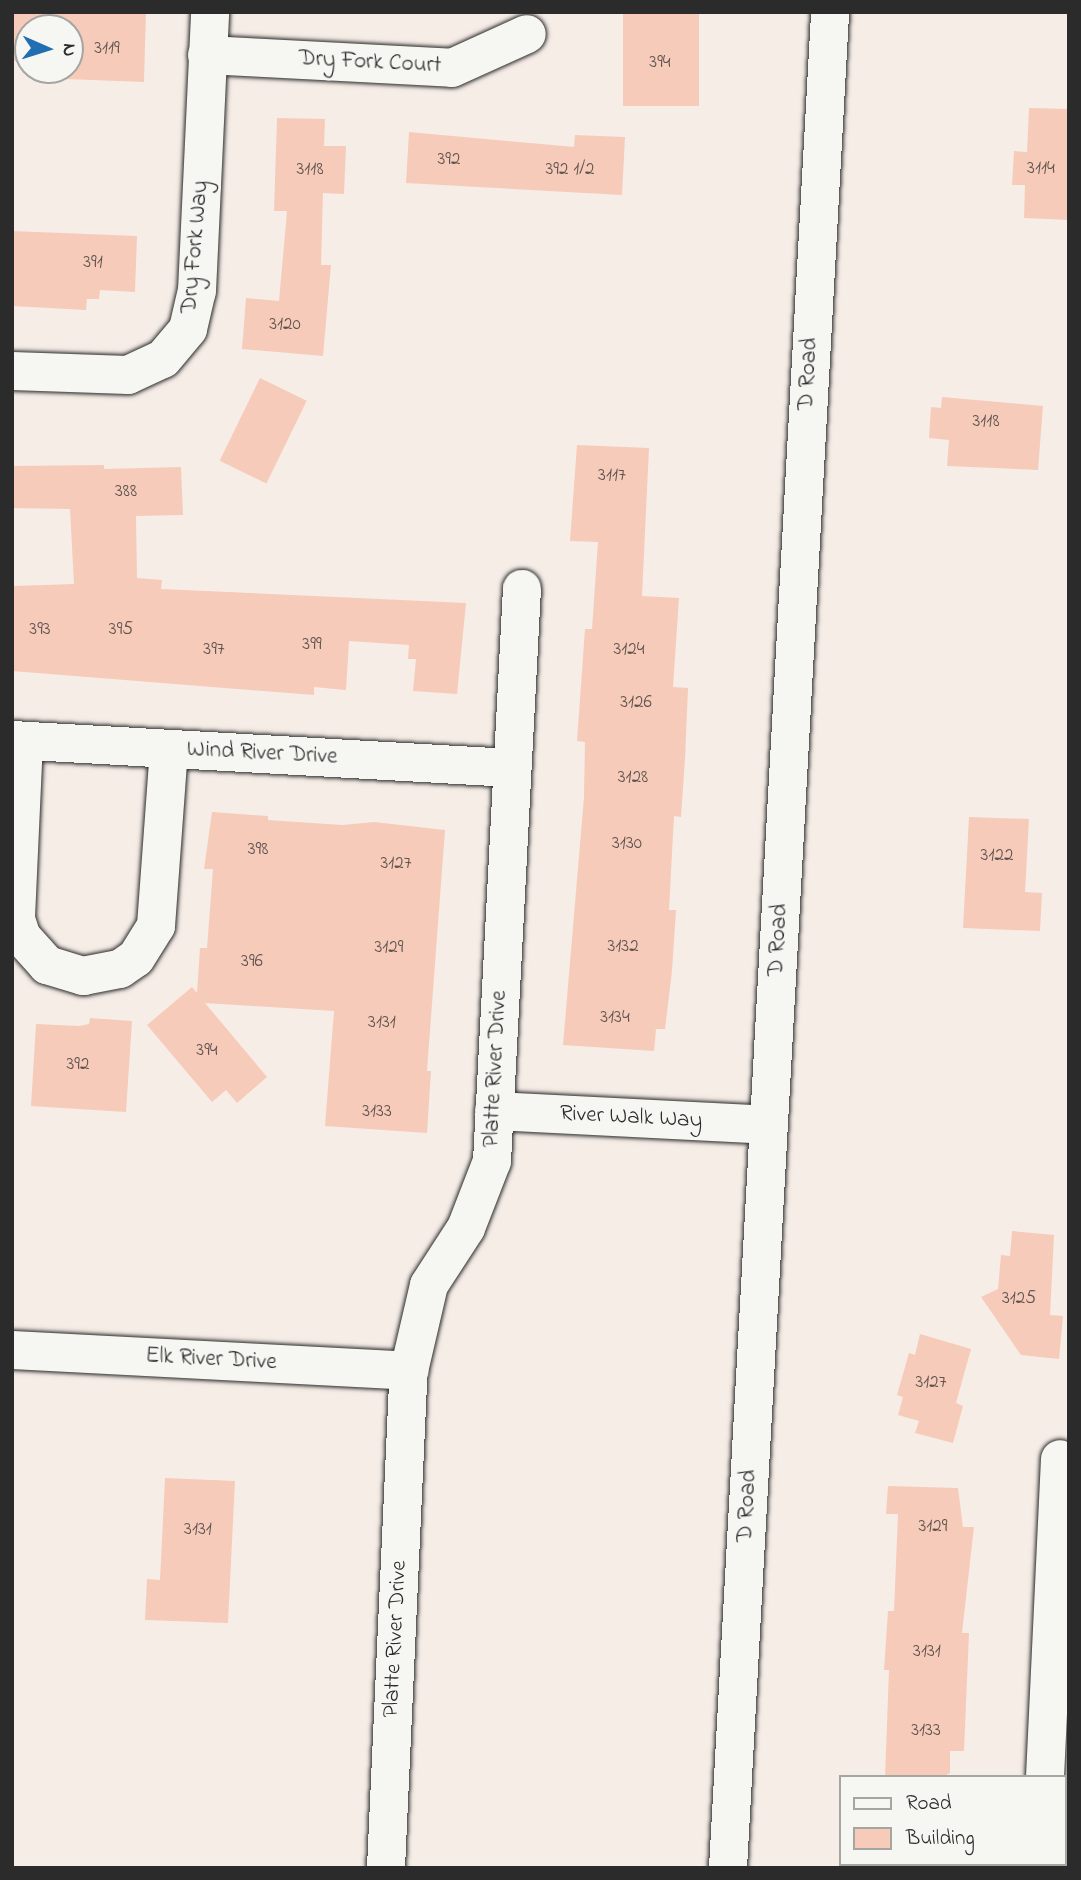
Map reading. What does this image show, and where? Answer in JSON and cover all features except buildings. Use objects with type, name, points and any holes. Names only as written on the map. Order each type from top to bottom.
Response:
[{"type":"street","name":"Dry Fork Way","points":[[12,371],[128,375],[163,359],[183,337],[197,291],[211,12]]},
{"type":"street","name":"D Road","points":[[728,1868],[830,12]]},
{"type":"street","name":"Dry Fork Court","points":[[207,55],[452,68],[527,34]]},
{"type":"street","name":"Platte River Drive","points":[[386,1868],[409,1371],[429,1285],[466,1228],[492,1161],[522,589]]},
{"type":"street","name":"Wind River Drive","points":[[18,741],[512,768]]},
{"type":"street","points":[[18,741],[16,919],[22,937],[47,965],[83,976],[120,969],[136,958],[156,926],[169,749]]},
{"type":"street","name":"River Walk Way","points":[[494,1111],[768,1125]]},
{"type":"street","name":"Elk River Drive","points":[[12,1350],[409,1371]]},
{"type":"street","points":[[1045,1775],[1060,1650],[1060,1459]]}]
